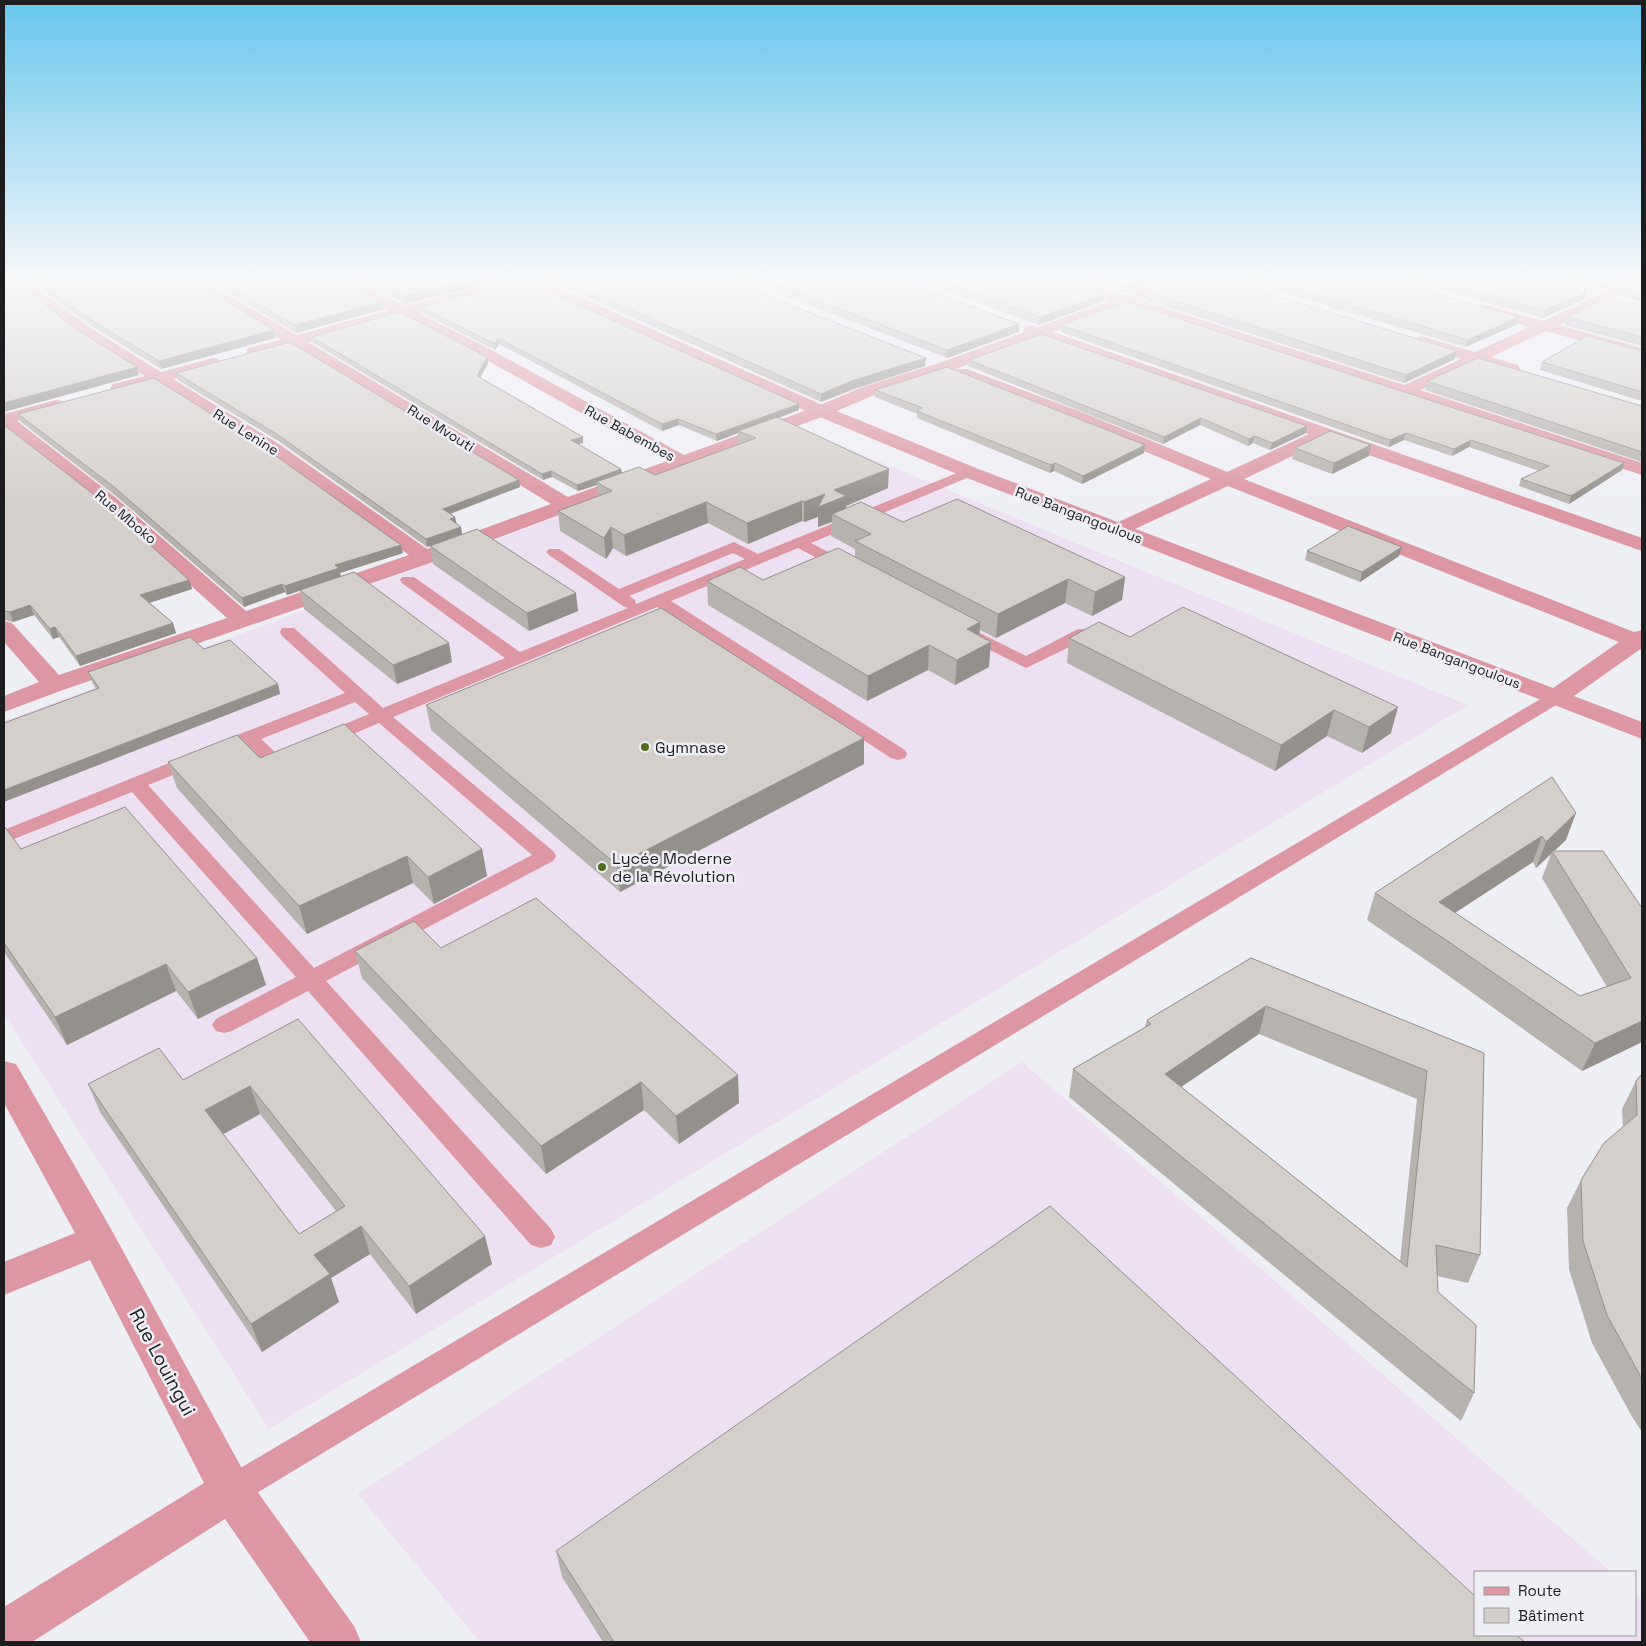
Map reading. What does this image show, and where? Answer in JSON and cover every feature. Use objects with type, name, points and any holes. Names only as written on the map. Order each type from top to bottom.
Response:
[{"type":"street","name":"Rue Lenine","points":[[123,355],[272,448],[425,557]]},
{"type":"street","points":[[104,392],[244,355]]},
{"type":"street","name":"Rue Mvouti","points":[[319,355],[565,504]]},
{"type":"street","name":"Rue Babembes","points":[[489,355],[683,462]]},
{"type":"street","name":"Rue Bangangoulous","points":[[696,355],[821,411],[969,472],[1642,731]]},
{"type":"street","points":[[4,705],[54,685],[425,557],[821,411],[872,390],[978,355]]},
{"type":"street","points":[[1104,355],[1642,545]]},
{"type":"street","points":[[1293,355],[1642,469]]},
{"type":"street","points":[[1465,355],[1530,375]]},
{"type":"street","points":[[1406,391],[1482,355]]},
{"type":"street","points":[[918,356],[1078,417],[1227,479],[1639,639]]},
{"type":"street","points":[[4,419],[68,402]]},
{"type":"street","name":"Rue Mboko","points":[[4,419],[108,501],[244,620]]},
{"type":"street","points":[[1117,530],[1327,433]]},
{"type":"street","points":[[4,628],[54,685]]},
{"type":"street","points":[[1555,698],[1639,639]]},
{"type":"street","name":"Rue Louingui","points":[[4,1073],[98,1240],[231,1490],[338,1642]]},
{"type":"street","points":[[4,1279],[98,1240]]},
{"type":"street","points":[[4,1633],[231,1490]]},
{"type":"lane","points":[[249,738],[274,761],[969,472]]},
{"type":"lane","points":[[800,543],[861,575]]},
{"type":"lane","points":[[617,595],[734,547],[757,560]]},
{"type":"lane","points":[[554,552],[639,609]]},
{"type":"lane","points":[[408,580],[518,659]]},
{"type":"lane","points":[[659,601],[898,754]]},
{"type":"lane","points":[[957,626],[1026,663],[1084,633]]},
{"type":"lane","points":[[224,1026],[546,856],[381,716],[288,632]]},
{"type":"lane","points":[[4,836],[358,694]]},
{"type":"lane","points":[[231,1490],[1555,698]]},
{"type":"lane","points":[[135,783],[542,1237]]},
{"type":"shaded area","name":"Lycée Moderne de la Révolution","points":[[798,428],[1468,705],[269,1429],[4,1014],[4,721]]},
{"type":"shaded area","points":[[1022,1062],[1610,1571],[1474,1571],[1474,1636],[1636,1636],[1636,1594],[1642,1600],[1642,1642],[480,1642],[358,1494]]},
{"type":"building","points":[[4,355],[118,355],[137,367],[4,403]]},
{"type":"building","points":[[149,355],[182,355],[159,361]]},
{"type":"building","points":[[243,355],[311,355],[519,480],[443,509],[455,517],[450,519],[461,527],[426,539],[278,435],[176,373]]},
{"type":"building","points":[[342,355],[483,355],[487,357],[477,376],[583,437],[571,440],[621,469],[577,485],[551,471],[542,474]]},
{"type":"building","points":[[530,355],[689,355],[799,404],[716,434],[678,419],[662,424]]},
{"type":"building","points":[[733,355],[918,355],[926,358],[854,380],[821,394]]},
{"type":"building","points":[[983,355],[1101,355],[1307,426],[1272,443],[1255,436],[1249,439],[1201,418],[1164,437],[969,360]]},
{"type":"building","points":[[1146,355],[1289,355],[1624,463],[1571,496],[1521,479],[1549,466],[1471,440],[1454,449],[1406,433],[1390,440]]},
{"type":"building","points":[[1343,355],[1449,355],[1406,375]]},
{"type":"building","points":[[1554,355],[1642,355],[1642,392],[1542,362]]},
{"type":"building","points":[[1478,358],[1642,406],[1642,452],[1427,381]]},
{"type":"building","points":[[947,367],[1145,445],[1083,476],[1055,463],[1051,465],[917,411],[923,408],[875,390]]},
{"type":"building","points":[[154,378],[262,446],[401,545],[335,565],[339,568],[285,586],[282,584],[242,598],[114,487],[18,414]]},
{"type":"building","points":[[777,417],[889,469],[834,490],[846,496],[818,507],[825,494],[747,523],[706,502],[624,535],[611,527],[604,538],[558,511],[612,491],[596,482],[639,467],[655,475],[756,438],[738,431]]},
{"type":"building","points":[[4,425],[97,497],[189,580],[140,595],[173,623],[76,656],[55,627],[50,629],[30,605],[10,612],[4,611]]},
{"type":"building","points":[[1330,431],[1371,445],[1334,463],[1295,448]]},
{"type":"building","points":[[957,499],[1125,577],[1095,592],[1068,579],[998,614],[855,541],[871,534],[832,514],[861,502],[903,522]]},
{"type":"building","points":[[1348,526],[1402,547],[1362,572],[1307,551]]},
{"type":"building","points":[[477,529],[576,593],[527,613],[430,546]]},
{"type":"building","points":[[838,548],[980,622],[967,629],[991,642],[957,660],[929,645],[868,676],[707,581],[740,567],[763,580]]},
{"type":"building","points":[[354,572],[449,643],[393,665],[300,590]]},
{"type":"building","points":[[1183,607],[1398,707],[1369,727],[1334,710],[1281,745],[1069,638],[1099,622],[1130,637]]},
{"type":"building","name":"Gymnase","points":[[661,608],[864,738],[617,865],[426,705]]},
{"type":"building","points":[[190,637],[204,649],[230,640],[278,684],[4,790],[4,723],[99,688],[88,672]]},
{"type":"building","points":[[344,724],[482,849],[428,877],[407,856],[299,906],[168,762],[237,735],[260,758]]},
{"type":"building","points":[[1552,777],[1576,813],[1546,842],[1542,836],[1439,902],[1580,996],[1631,978],[1552,851],[1603,851],[1642,908],[1642,1021],[1595,1043],[1375,893]]},
{"type":"building","points":[[125,807],[257,958],[188,992],[166,964],[55,1017],[4,943],[4,827],[21,849]]},
{"type":"building","points":[[536,898],[738,1075],[676,1116],[641,1082],[541,1146],[355,951],[414,921],[441,948]]},
{"type":"building","points":[[1251,958],[1484,1053],[1480,1255],[1436,1245],[1438,1292],[1476,1325],[1474,1393],[1073,1069],[1151,1024],[1147,1020]],"holes":[[[1266,1006],[1427,1071],[1407,1267],[1165,1074]]]},
{"type":"building","points":[[298,1019],[485,1236],[409,1286],[361,1226],[314,1255],[330,1274],[251,1324],[88,1084],[159,1048],[183,1080]],"holes":[[[250,1086],[345,1206],[299,1234],[205,1110]]]},
{"type":"building","points":[[1642,1074],[1642,1379],[1607,1315],[1583,1241],[1581,1180],[1604,1143],[1637,1115],[1636,1081]]},
{"type":"building","points":[[1050,1206],[1474,1595],[1474,1636],[1517,1636],[1525,1642],[614,1642],[556,1551]]},
{"type":"place","name":"Gymnase","points":[[645,747]]},
{"type":"place","name":"Lycée Moderne de la Révolution","points":[[602,867]]}]
